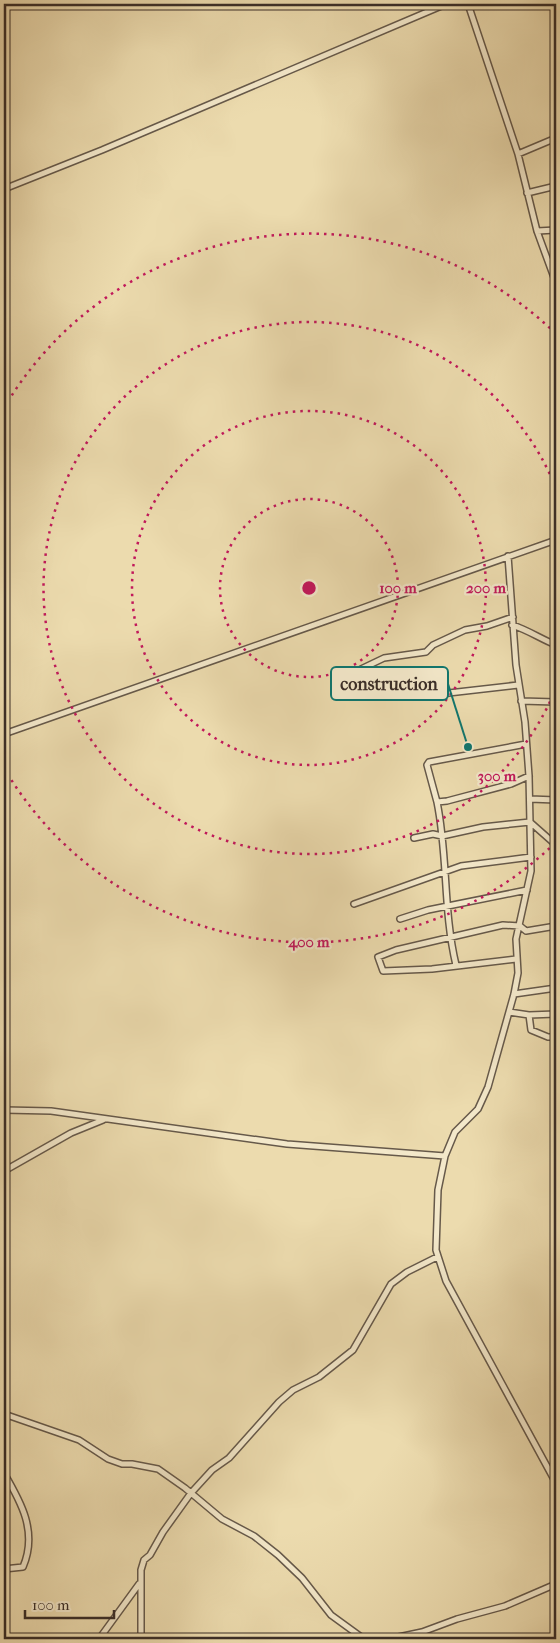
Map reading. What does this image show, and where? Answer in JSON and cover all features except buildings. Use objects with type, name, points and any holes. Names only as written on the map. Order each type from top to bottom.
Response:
[{"type":"street","points":[[4,189],[102,150],[195,108],[446,4]]},
{"type":"street","points":[[468,4],[518,154],[537,231],[556,283]]},
{"type":"street","points":[[518,154],[556,138]]},
{"type":"street","points":[[527,194],[556,186]]},
{"type":"street","points":[[537,231],[556,230]]},
{"type":"street","points":[[4,734],[556,540]]},
{"type":"street","points":[[508,556],[512,625],[529,776],[531,871],[516,939],[518,972],[514,994],[483,1101],[455,1132],[444,1156],[438,1190],[438,1257],[446,1281],[556,1483]]},
{"type":"street","points":[[361,669],[384,658],[426,652],[433,645],[454,634],[513,617]]},
{"type":"street","points":[[512,625],[526,629],[556,645]]},
{"type":"street","points":[[431,695],[518,685]]},
{"type":"street","points":[[521,701],[556,702]]},
{"type":"street","points":[[456,965],[450,937],[442,836],[437,802],[427,765],[429,762],[526,744]]},
{"type":"street","points":[[437,802],[511,784],[529,776]]},
{"type":"street","points":[[530,799],[556,800]]},
{"type":"street","points":[[414,838],[433,834],[442,836],[483,827],[530,822],[556,845]]},
{"type":"street","points":[[354,904],[461,866],[531,857]]},
{"type":"street","points":[[400,918],[496,894],[527,890]]},
{"type":"street","points":[[516,959],[432,969],[383,972],[378,958],[396,950],[503,925],[520,926],[526,931],[556,926]]},
{"type":"street","points":[[514,994],[556,988]]},
{"type":"street","points":[[509,1012],[529,1015],[556,1014]]},
{"type":"street","points":[[529,1015],[531,1030],[548,1037],[556,1037]]},
{"type":"street","points":[[4,1110],[32,1110],[108,1119],[279,1143],[444,1156]]},
{"type":"street","points":[[4,1171],[71,1133],[108,1119]]},
{"type":"street","points":[[141,1639],[139,1584],[144,1560],[192,1493],[212,1470],[229,1458],[292,1390],[319,1376],[353,1350],[397,1278],[438,1257]]},
{"type":"street","points":[[4,1414],[79,1440],[108,1459],[122,1464],[158,1469],[192,1493],[222,1519],[254,1536],[278,1555],[302,1578],[331,1614],[364,1639]]},
{"type":"street","points":[[4,1473],[14,1489],[29,1526],[28,1547],[23,1567],[4,1568]]},
{"type":"street","points":[[99,1639],[139,1584]]},
{"type":"street","points":[[388,1639],[422,1632],[457,1619],[505,1606],[556,1584]]},
{"type":"place","name":"construction","points":[[468,747]]}]
